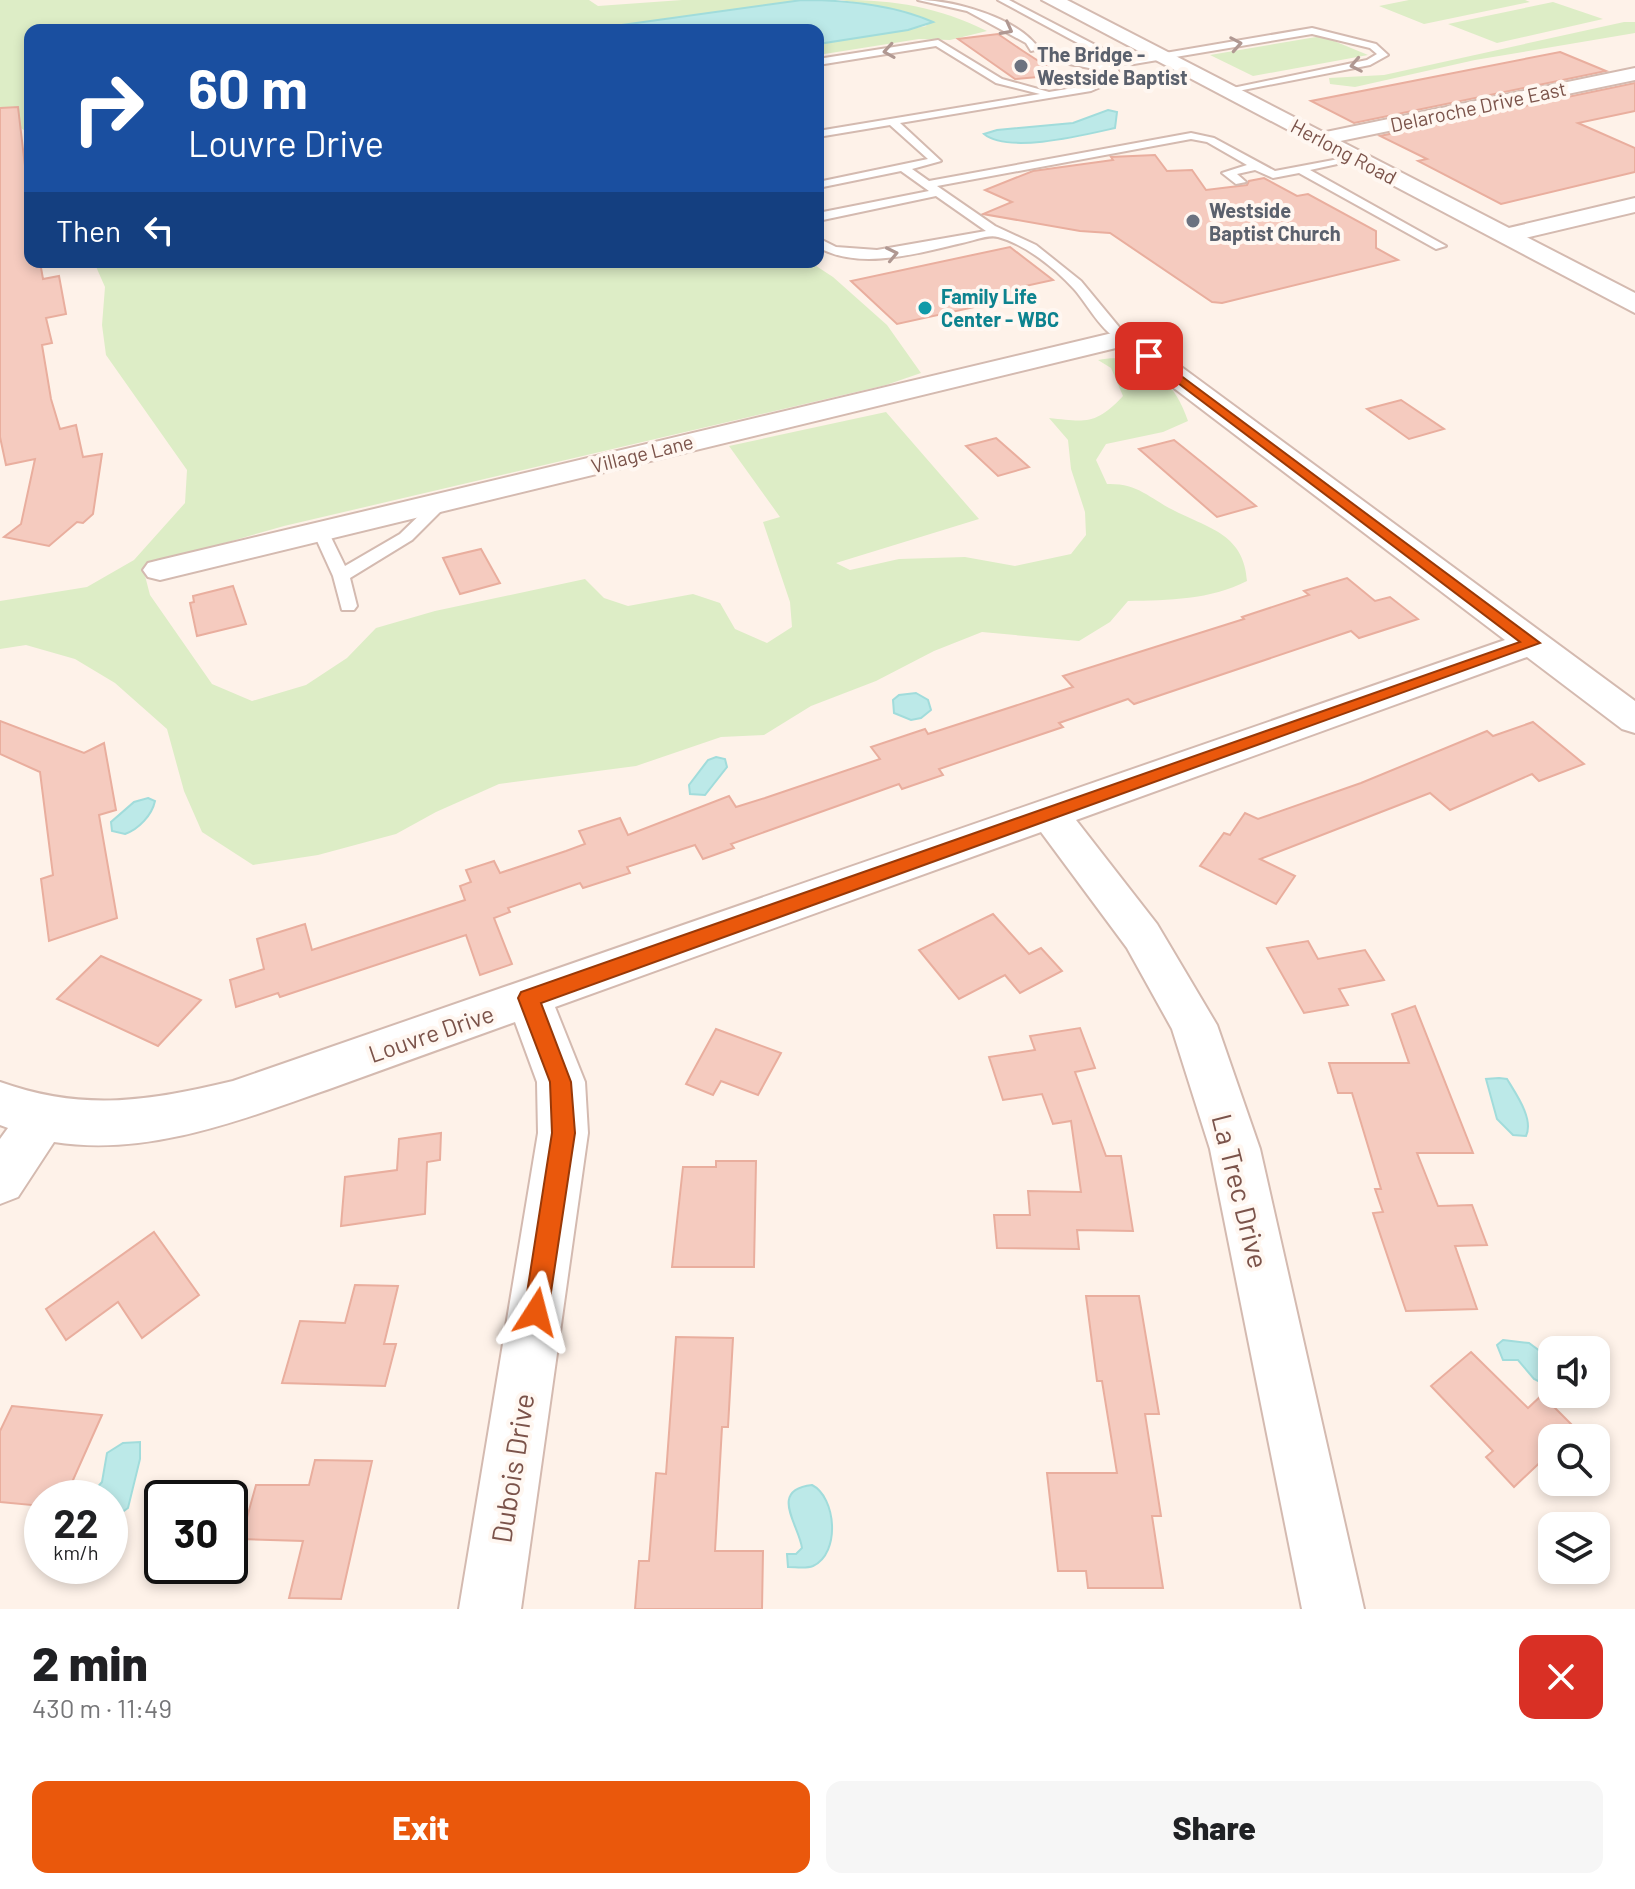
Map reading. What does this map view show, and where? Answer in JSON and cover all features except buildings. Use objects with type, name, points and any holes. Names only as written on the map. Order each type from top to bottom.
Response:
[{"type":"street","name":"Herlong Road","points":[[1052,0],[1635,304]]},
{"type":"street","name":"Delaroche Drive East","points":[[1321,139],[1635,74]]},
{"type":"street","points":[[1504,236],[1635,205]]},
{"type":"street","points":[[1125,338],[1635,720]]},
{"type":"street","name":"Village Lane","points":[[160,570],[1125,338]]},
{"type":"street","name":"Louvre Drive","points":[[21,1111],[98,1125],[174,1117],[233,1102],[1532,643]]},
{"type":"street","name":"La Trec Drive","points":[[1049,814],[1142,936],[1194,1025],[1235,1149],[1333,1609]]},
{"type":"street","name":"Dubois Drive","points":[[490,1609],[563,1133],[561,1082],[529,998]]},
{"type":"street","points":[[0,1181],[21,1111]]},
{"type":"lane","points":[[922,0],[970,9],[1029,41],[1039,52],[1099,67],[1312,31],[1358,41],[1383,55],[1370,62],[1228,90]]},
{"type":"lane","points":[[1002,0],[1116,64]]},
{"type":"lane","points":[[824,61],[938,43],[999,81],[1059,94]]},
{"type":"lane","points":[[824,133],[1059,94],[1111,79],[1116,64]]},
{"type":"lane","points":[[824,184],[936,161],[891,121]]},
{"type":"lane","points":[[824,215],[929,189],[1191,136],[1206,138],[1273,179],[1300,169],[1356,157]]},
{"type":"lane","points":[[1240,182],[1228,173],[1256,166]]},
{"type":"lane","points":[[903,168],[929,189],[997,232],[1023,242],[1077,284],[1114,330],[1125,338]]},
{"type":"lane","points":[[1300,169],[1440,246]]},
{"type":"lane","points":[[824,248],[827,251],[876,257],[997,232]]},
{"type":"lane","points":[[341,576],[406,537],[441,503]]},
{"type":"lane","points":[[321,532],[341,576],[348,606]]},
{"type":"green space","points":[[0,0],[589,0],[598,6],[682,0],[802,0],[636,24],[24,24],[24,130],[10,121],[0,108]]},
{"type":"green space","points":[[841,0],[916,6],[987,31],[950,40],[919,39],[824,54],[824,43],[927,26],[904,11]]},
{"type":"green space","points":[[1409,0],[1530,2],[1424,24],[1379,6]]},
{"type":"green space","points":[[1553,2],[1603,19],[1497,43],[1448,24]]},
{"type":"green space","points":[[1635,22],[1635,33],[1475,60],[1355,87],[1330,84],[1329,78],[1384,75]]},
{"type":"green space","points":[[1322,36],[1368,55],[1253,76],[1210,55]]},
{"type":"green space","points":[[97,268],[819,268],[887,325],[921,373],[886,385],[284,526],[169,559],[144,572],[150,595],[212,684],[252,701],[306,685],[347,658],[376,628],[435,611],[585,579],[604,598],[628,606],[693,594],[720,603],[735,629],[767,643],[792,627],[790,602],[763,522],[780,517],[729,446],[886,412],[979,519],[836,563],[850,570],[899,559],[965,557],[1015,566],[1071,554],[1086,535],[1085,512],[1071,469],[1068,440],[1049,418],[1090,419],[1114,405],[1123,396],[1111,368],[1098,360],[1114,358],[1143,364],[1155,371],[1174,392],[1188,421],[1163,432],[1106,444],[1096,460],[1107,484],[1143,492],[1213,529],[1240,553],[1247,581],[1204,595],[1128,601],[1110,622],[1079,641],[982,632],[934,651],[876,681],[811,706],[764,735],[721,737],[636,766],[499,784],[396,834],[318,855],[253,865],[202,832],[184,791],[167,729],[115,683],[75,659],[26,645],[0,649],[0,601],[87,587],[134,560],[185,503],[187,470],[106,355],[102,325],[105,287]]},
{"type":"water","points":[[802,0],[869,4],[933,22],[908,30],[824,43],[824,24],[629,24]]},
{"type":"water","points":[[1108,110],[1117,112],[1115,128],[1085,135],[1028,143],[995,140],[984,134],[1073,123]]},
{"type":"water","points":[[916,693],[928,700],[931,710],[921,718],[911,720],[894,713],[893,700],[899,695]]},
{"type":"water","points":[[716,757],[725,759],[727,767],[705,795],[690,794],[689,785],[708,760]]},
{"type":"water","points":[[148,798],[155,801],[140,825],[125,834],[112,831],[111,822],[134,802]]},
{"type":"water","points":[[1486,1079],[1507,1079],[1523,1107],[1528,1122],[1526,1136],[1513,1135],[1497,1119]]},
{"type":"water","points":[[1503,1340],[1529,1343],[1538,1350],[1538,1381],[1518,1360],[1503,1360],[1497,1345]]},
{"type":"water","points":[[140,1442],[140,1459],[128,1508],[128,1480],[102,1480],[107,1453],[123,1443]]},
{"type":"water","points":[[812,1485],[820,1491],[830,1512],[832,1525],[828,1550],[813,1566],[788,1567],[787,1554],[796,1554],[802,1548],[789,1510],[791,1494]]},
{"type":"place","name":"The Bridge - Westside Baptist","points":[[1021,66]]},
{"type":"place","name":"Westside Baptist Church","points":[[1193,221]]},
{"type":"place","name":"Family Life Center - WBC","points":[[925,308]]},
{"type":"route","points":[[536,1312],[563,1133],[561,1082],[529,998],[1532,643],[1149,356]]}]
